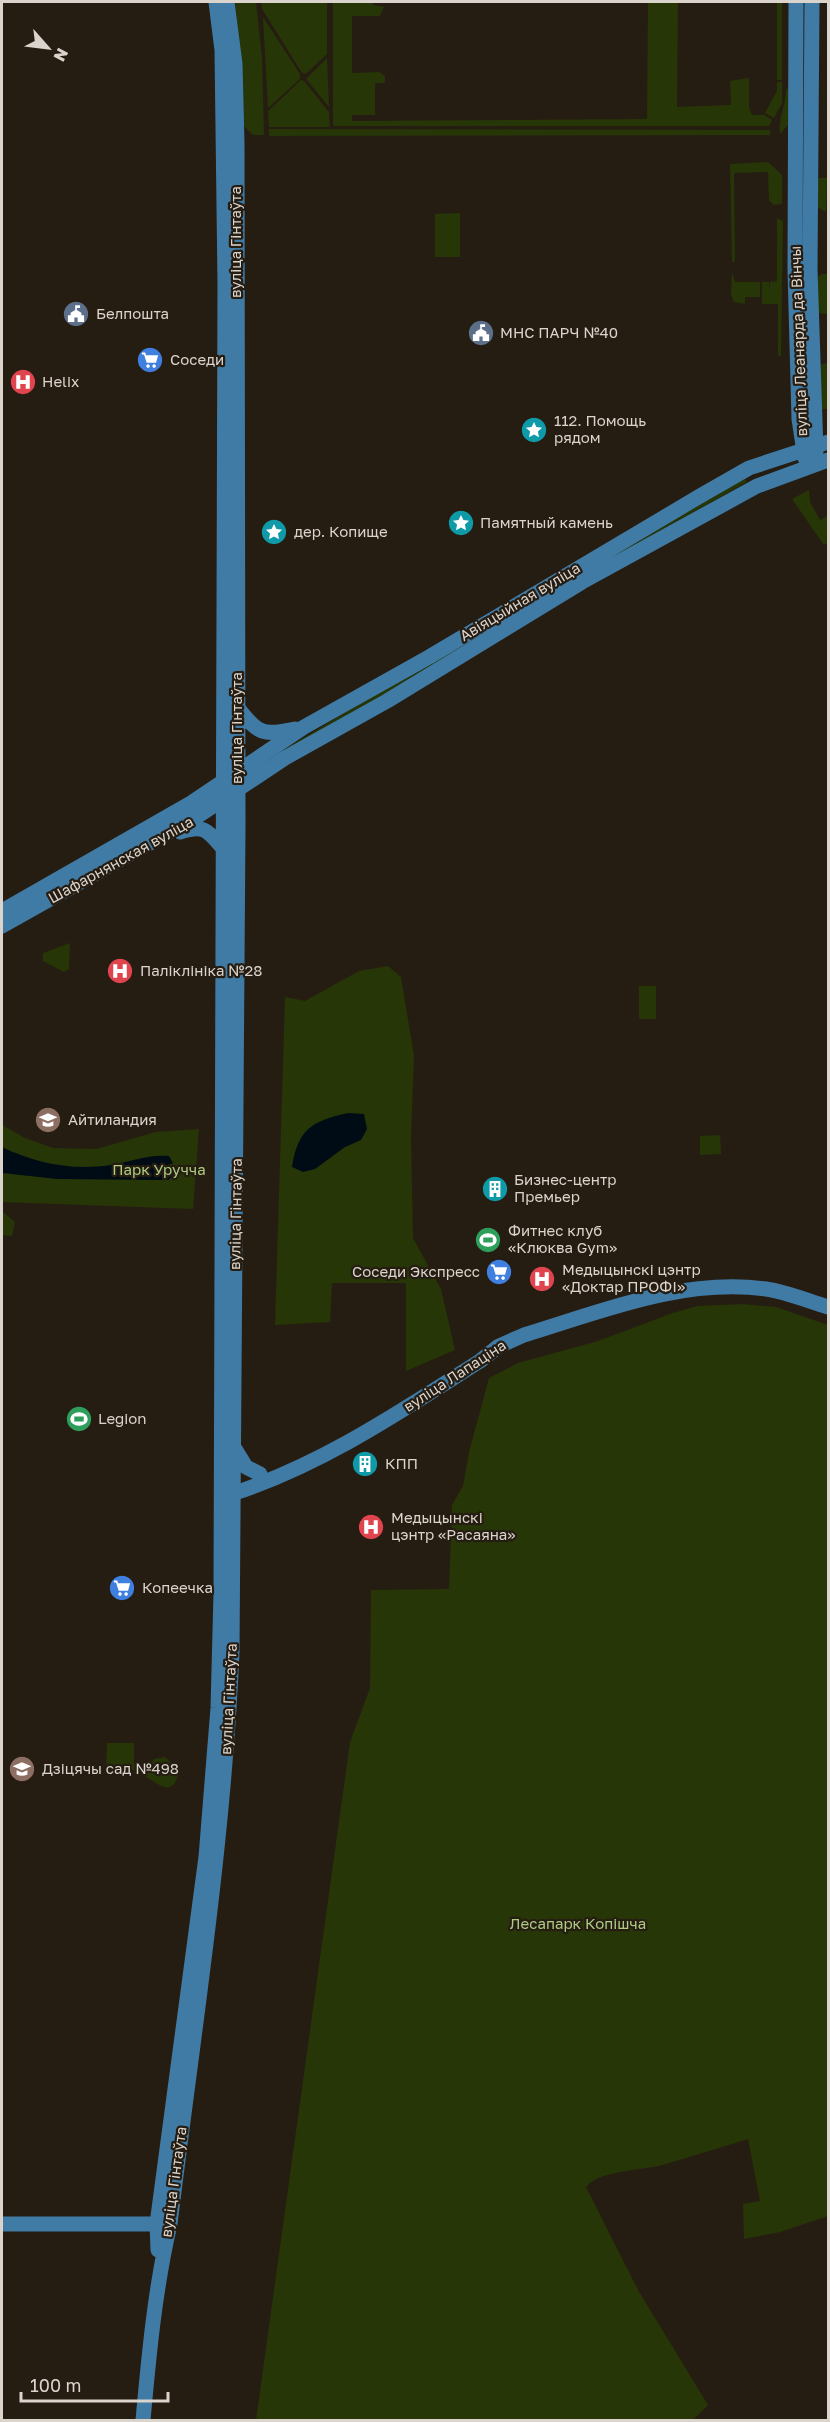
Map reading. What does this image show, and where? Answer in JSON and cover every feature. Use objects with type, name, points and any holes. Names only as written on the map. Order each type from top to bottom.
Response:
[{"type":"main road","name":"вуліца Гінтаўта","points":[[216,2],[230,144],[238,708],[235,1449],[229,1498]]},
{"type":"main road","name":"вуліца Гінтаўта","points":[[143,2421],[163,2224],[206,1857],[218,1708],[229,1498],[222,783],[230,144],[235,64],[227,2]]},
{"type":"main road","name":"вуліца Леанарда да Вінчы","points":[[796,2],[795,269],[816,453],[810,465]]},
{"type":"main road","name":"вуліца Леанарда да Вінчы","points":[[812,2],[810,269],[815,445]]},
{"type":"main road","points":[[813,85],[818,98],[827,106]]},
{"type":"main road","name":"Авіяцыйная вуліца","points":[[237,789],[285,758],[387,701],[540,609],[579,576],[749,468],[815,445]]},
{"type":"main road","name":"Авіяцыйная вуліца","points":[[222,783],[304,727],[550,585],[579,576],[739,496],[810,465],[828,460]]},
{"type":"main road","points":[[540,609],[538,599],[550,585]]},
{"type":"main road","points":[[238,708],[252,726],[268,734],[304,727]]},
{"type":"main road","name":"Шафарнянская вуліца","points":[[2,911],[222,783]]},
{"type":"main road","name":"Шафарнянская вуліца","points":[[2,926],[163,836],[237,789]]},
{"type":"main road","points":[[163,836],[198,827],[207,831],[222,848]]},
{"type":"main road","name":"вуліца Лапаціна","points":[[229,1498],[309,1465],[347,1445],[480,1361],[499,1346],[524,1335],[685,1289],[737,1286],[770,1289],[828,1307]]},
{"type":"main road","points":[[229,1498],[260,1474],[337,1440],[476,1354],[499,1346]]},
{"type":"main road","points":[[235,1449],[246,1467],[260,1474]]},
{"type":"main road","points":[[2,2224],[163,2224]]},
{"type":"green space","points":[[235,2],[256,2],[262,58],[264,135],[253,135],[243,125],[241,64]]},
{"type":"green space","points":[[261,2],[327,2],[327,54],[306,74],[302,73],[262,9]]},
{"type":"green space","points":[[333,2],[373,2],[373,5],[384,7],[380,16],[352,16],[352,73],[379,72],[385,76],[385,83],[375,83],[375,115],[352,115],[352,121],[647,119],[648,2],[678,2],[677,107],[731,105],[730,81],[749,78],[749,107],[752,115],[764,115],[772,120],[769,126],[333,126]]},
{"type":"green space","points":[[777,2],[782,2],[782,80],[777,80]]},
{"type":"green space","points":[[263,17],[300,74],[300,79],[268,108]]},
{"type":"green space","points":[[327,58],[329,107],[306,79]]},
{"type":"green space","points":[[301,80],[329,112],[330,127],[269,127],[268,111]]},
{"type":"green space","points":[[777,82],[782,82],[782,103],[774,118],[765,113],[777,91]]},
{"type":"green space","points":[[788,88],[788,125],[780,134],[781,117]]},
{"type":"green space","points":[[269,129],[770,130],[770,135],[269,136]]},
{"type":"green space","points":[[768,162],[782,175],[782,204],[774,205],[769,200],[768,172],[734,173],[735,261],[732,263],[730,164]]},
{"type":"green space","points":[[817,178],[827,178],[826,212],[817,207]]},
{"type":"green space","points":[[460,213],[460,257],[435,257],[435,214]]},
{"type":"green space","points":[[777,218],[783,221],[781,356],[778,356],[778,304],[762,304],[762,282],[769,282],[769,290],[770,282],[777,281]]},
{"type":"green space","points":[[732,272],[735,282],[760,282],[760,297],[745,297],[745,304],[734,302],[731,295]]},
{"type":"green space","points":[[827,274],[827,314],[818,313],[818,277]]},
{"type":"green space","points":[[827,363],[828,409],[818,409],[819,365]]},
{"type":"green space","points":[[745,479],[747,482],[590,570],[588,567]]},
{"type":"green space","points":[[809,490],[810,502],[820,520],[828,516],[828,542],[824,545],[792,499]]},
{"type":"green space","points":[[573,575],[576,580],[251,775],[250,770]]},
{"type":"green space","points":[[70,943],[69,969],[64,972],[43,961],[43,953]]},
{"type":"green space","points":[[388,966],[401,977],[414,1056],[411,1137],[413,1238],[441,1289],[455,1350],[406,1371],[406,1283],[332,1283],[330,1322],[275,1325],[285,997],[305,1001],[359,971]]},
{"type":"green space","points":[[639,986],[656,986],[656,1019],[639,1019]]},
{"type":"green space","name":"Парк Уручча","points":[[2,1125],[25,1138],[53,1148],[96,1149],[156,1132],[199,1129],[193,1209],[2,1202]]},
{"type":"green space","points":[[720,1135],[721,1154],[700,1155],[700,1136]]},
{"type":"green space","points":[[2,1211],[15,1222],[12,1236],[2,1235]]},
{"type":"green space","name":"Лесапарк Копішча","points":[[742,1304],[776,1307],[828,1325],[828,2216],[780,2232],[744,2239],[743,2204],[760,2201],[748,2139],[666,2164],[601,2177],[586,2187],[638,2290],[708,2405],[693,2420],[256,2420],[350,1742],[370,1688],[371,1590],[449,1589],[452,1505],[463,1486],[469,1452],[489,1378],[518,1363],[598,1341],[697,1306]]},
{"type":"green space","points":[[107,1743],[134,1743],[134,1763],[149,1767],[154,1759],[165,1757],[179,1770],[176,1780],[172,1786],[167,1787],[161,1786],[136,1771],[106,1769]]},
{"type":"shaded area","points":[[348,1113],[364,1114],[367,1129],[361,1140],[345,1147],[315,1169],[303,1172],[292,1167],[298,1144],[309,1129],[325,1119]]},
{"type":"shaded area","points":[[2,1147],[41,1161],[82,1167],[110,1165],[154,1156],[169,1156],[173,1163],[160,1168],[159,1173],[163,1175],[180,1171],[168,1180],[57,1179],[2,1173]]},
{"type":"place","name":"Белпошта","points":[[76,314]]},
{"type":"place","name":"МНС ПАРЧ №40","points":[[481,333]]},
{"type":"place","name":"Соседи","points":[[150,360]]},
{"type":"place","name":"Helix","points":[[23,382]]},
{"type":"place","name":"112. Помощь рядом","points":[[534,430]]},
{"type":"place","name":"Памятный камень","points":[[461,523]]},
{"type":"place","name":"дер. Копище","points":[[274,532]]},
{"type":"place","name":"Паліклініка №28","points":[[120,971]]},
{"type":"place","name":"Айтиландия","points":[[48,1120]]},
{"type":"place","name":"Бизнес-центр Премьер","points":[[495,1189]]},
{"type":"place","name":"Фитнес клуб «Клюква Gym»","points":[[488,1240]]},
{"type":"place","name":"Соседи Экспресс","points":[[499,1272]]},
{"type":"place","name":"Медыцынскі цэнтр «Доктар ПРОФІ»","points":[[542,1279]]},
{"type":"place","name":"Legion","points":[[79,1419]]},
{"type":"place","name":"КПП","points":[[365,1464]]},
{"type":"place","name":"Медыцынскі цэнтр «Расаяна»","points":[[371,1527]]},
{"type":"place","name":"Копеечка","points":[[122,1588]]},
{"type":"place","name":"Дзіцячы сад №498","points":[[22,1769]]}]
